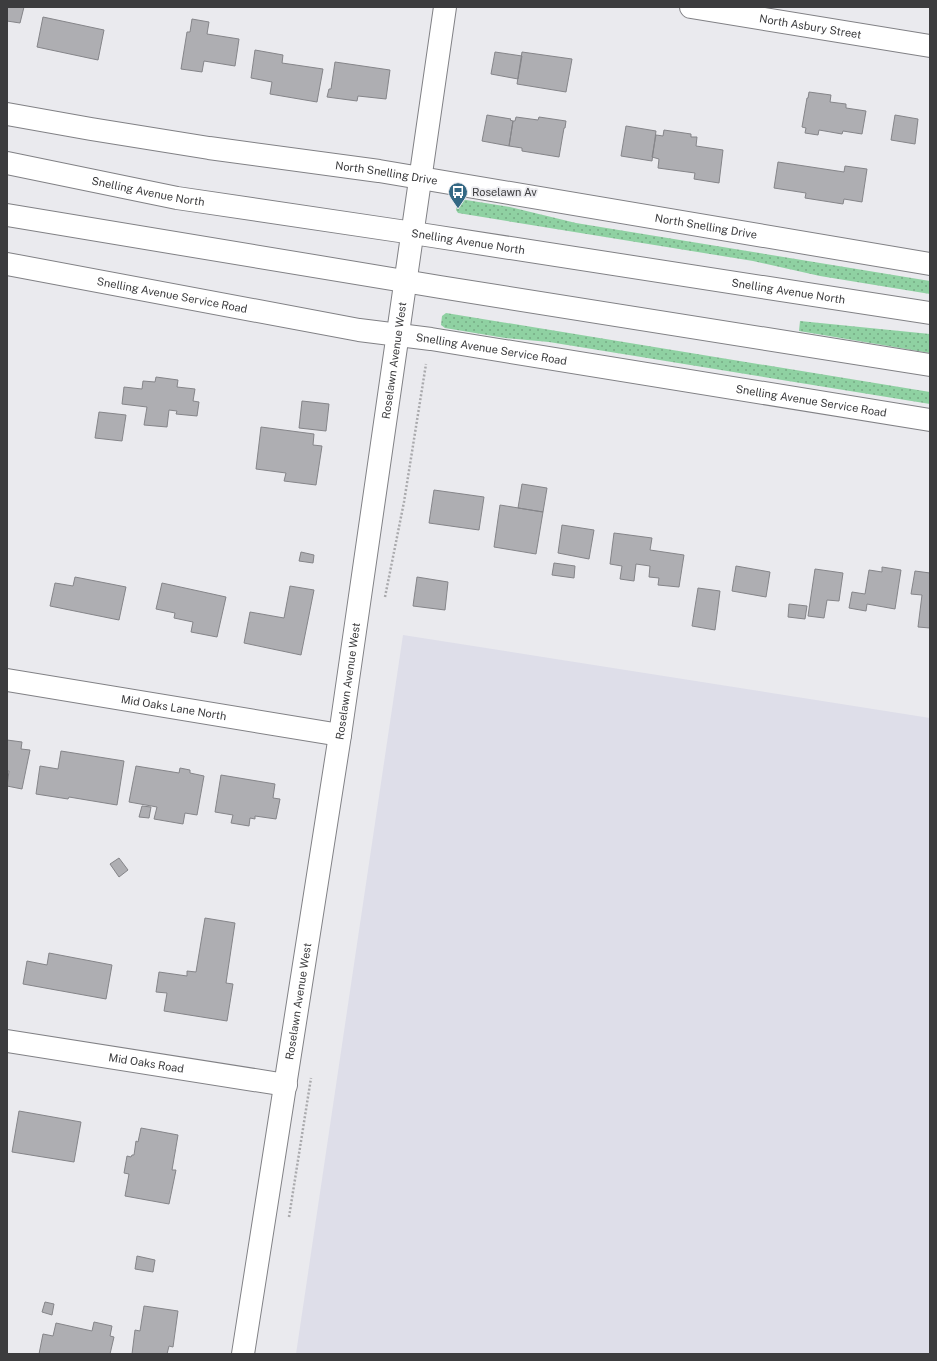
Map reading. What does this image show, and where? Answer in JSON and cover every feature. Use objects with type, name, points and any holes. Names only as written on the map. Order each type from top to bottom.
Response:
[{"type":"street","name":"Roselawn Avenue West","points":[[243,1354],[340,735],[445,7]]},
{"type":"street","name":"North Asbury Street","points":[[691,7],[930,46]]},
{"type":"street","name":"North Snelling Drive","points":[[7,114],[201,147],[327,163],[420,178],[930,264]]},
{"type":"street","name":"Snelling Avenue North","points":[[7,163],[177,198],[930,313]]},
{"type":"street","points":[[7,215],[405,281],[930,365]]},
{"type":"street","name":"Snelling Avenue Service Road","points":[[7,264],[359,330],[398,334],[930,420]]},
{"type":"street","name":"Mid Oaks Lane North","points":[[7,680],[340,735]]},
{"type":"street","name":"Mid Oaks Road","points":[[7,1041],[286,1085]]},
{"type":"shaded area","points":[[403,635],[930,718],[930,1354],[296,1354]]},
{"type":"green space","points":[[460,199],[510,207],[576,223],[930,281],[930,294],[820,276],[753,261],[458,213],[456,210],[458,200]]},
{"type":"green space","points":[[446,313],[930,392],[930,404],[549,342],[505,338],[445,328],[441,325],[442,316]]},
{"type":"green space","points":[[800,321],[930,334],[930,353],[799,331]]},
{"type":"building","points":[[7,7],[24,7],[20,23],[7,21]]},
{"type":"building","points":[[43,17],[104,30],[98,60],[37,47]]},
{"type":"building","points":[[192,19],[209,22],[207,34],[239,39],[235,66],[204,61],[202,72],[181,69],[187,32],[190,32]]},
{"type":"building","points":[[255,50],[283,55],[282,63],[323,69],[317,102],[270,94],[272,82],[251,78]]},
{"type":"building","points":[[495,52],[522,56],[518,79],[491,74]]},
{"type":"building","points":[[522,52],[572,59],[566,92],[517,84]]},
{"type":"building","points":[[335,62],[390,70],[386,99],[358,96],[357,101],[327,97],[329,89],[331,89]]},
{"type":"building","points":[[809,92],[831,95],[830,102],[846,104],[846,108],[866,111],[862,134],[843,131],[842,134],[819,130],[818,135],[805,133],[806,128],[802,127]]},
{"type":"building","points":[[487,115],[511,119],[510,120],[513,121],[509,146],[482,141]]},
{"type":"building","points":[[895,115],[918,119],[915,144],[891,140]]},
{"type":"building","points":[[516,117],[538,120],[539,117],[566,121],[559,157],[522,151],[522,148],[509,146],[513,121],[515,121]]},
{"type":"building","points":[[626,126],[656,131],[652,161],[621,156]]},
{"type":"building","points":[[664,130],[691,134],[691,137],[697,137],[696,146],[723,150],[719,183],[694,179],[695,173],[658,168],[659,159],[652,157],[656,135],[663,136]]},
{"type":"building","points":[[778,162],[844,172],[845,166],[867,169],[862,202],[844,199],[843,204],[805,198],[806,193],[774,188]]},
{"type":"building","points":[[156,377],[178,380],[177,387],[195,389],[193,401],[199,402],[197,416],[176,414],[177,411],[169,410],[167,427],[144,425],[147,407],[122,404],[124,387],[142,389],[143,381],[155,382]]},
{"type":"building","points":[[302,401],[329,404],[326,431],[299,428]]},
{"type":"building","points":[[99,412],[126,415],[122,441],[95,438]]},
{"type":"building","points":[[261,427],[314,434],[313,445],[322,446],[316,485],[284,481],[286,473],[256,469]]},
{"type":"building","points":[[522,484],[547,488],[543,512],[518,508]]},
{"type":"building","points":[[434,490],[484,497],[479,530],[429,523]]},
{"type":"building","points":[[500,505],[543,512],[536,554],[494,547]]},
{"type":"building","points":[[562,525],[594,530],[589,559],[558,553]]},
{"type":"building","points":[[614,533],[652,538],[650,550],[684,555],[679,587],[658,585],[659,578],[649,577],[650,566],[636,564],[634,581],[620,579],[622,566],[610,564]]},
{"type":"building","points":[[301,552],[314,555],[313,563],[299,561]]},
{"type":"building","points":[[554,563],[575,566],[574,578],[552,575]]},
{"type":"building","points":[[736,566],[770,572],[766,597],[732,591]]},
{"type":"building","points":[[882,567],[901,570],[895,609],[867,604],[866,611],[849,608],[852,592],[865,594],[869,570],[882,572]]},
{"type":"building","points":[[815,569],[843,573],[839,601],[827,600],[824,618],[808,616]]},
{"type":"building","points":[[915,571],[930,573],[930,628],[918,627],[922,595],[911,594]]},
{"type":"building","points":[[75,577],[126,587],[119,620],[50,606],[55,583],[73,586]]},
{"type":"building","points":[[417,577],[448,582],[445,610],[413,606]]},
{"type":"building","points":[[162,583],[226,597],[217,637],[191,632],[193,622],[174,618],[175,613],[156,609]]},
{"type":"building","points":[[290,586],[314,590],[301,655],[244,643],[250,612],[284,618]]},
{"type":"building","points":[[698,588],[720,591],[715,630],[692,626]]},
{"type":"building","points":[[789,604],[807,606],[805,619],[788,617]]},
{"type":"building","points":[[7,740],[22,742],[21,749],[30,750],[22,789],[7,786],[9,771],[7,771]]},
{"type":"building","points":[[61,751],[124,761],[117,805],[69,797],[68,799],[36,794],[40,766],[58,769]]},
{"type":"building","points":[[136,766],[179,773],[180,768],[190,770],[190,773],[204,776],[197,815],[185,813],[183,824],[154,819],[157,807],[129,802]]},
{"type":"building","points":[[221,775],[275,784],[273,798],[280,799],[276,819],[255,816],[255,819],[250,818],[249,826],[231,823],[233,815],[215,812]]},
{"type":"building","points":[[142,806],[151,807],[149,818],[139,817]]},
{"type":"building","points":[[119,858],[128,870],[119,877],[110,864]]},
{"type":"building","points":[[205,918],[235,923],[226,983],[233,984],[227,1021],[164,1011],[167,993],[156,992],[159,972],[187,976],[187,971],[196,972]]},
{"type":"building","points":[[49,953],[112,965],[106,999],[23,984],[27,961],[47,965]]},
{"type":"building","points":[[19,1111],[81,1122],[74,1162],[12,1152]]},
{"type":"building","points":[[141,1128],[178,1135],[172,1170],[176,1170],[169,1204],[125,1196],[129,1174],[124,1173],[127,1156],[131,1157],[134,1155],[136,1141],[138,1142]]},
{"type":"building","points":[[137,1256],[155,1260],[153,1272],[135,1269]]},
{"type":"building","points":[[45,1302],[54,1304],[52,1315],[42,1312]]},
{"type":"building","points":[[144,1306],[178,1311],[173,1347],[169,1346],[167,1354],[132,1354],[135,1330],[140,1331]]},
{"type":"building","points":[[94,1322],[112,1326],[110,1336],[114,1337],[110,1354],[39,1354],[43,1334],[53,1336],[56,1323],[92,1331]]},
{"type":"place","name":"Roselawn Av","points":[[458,209]]}]
